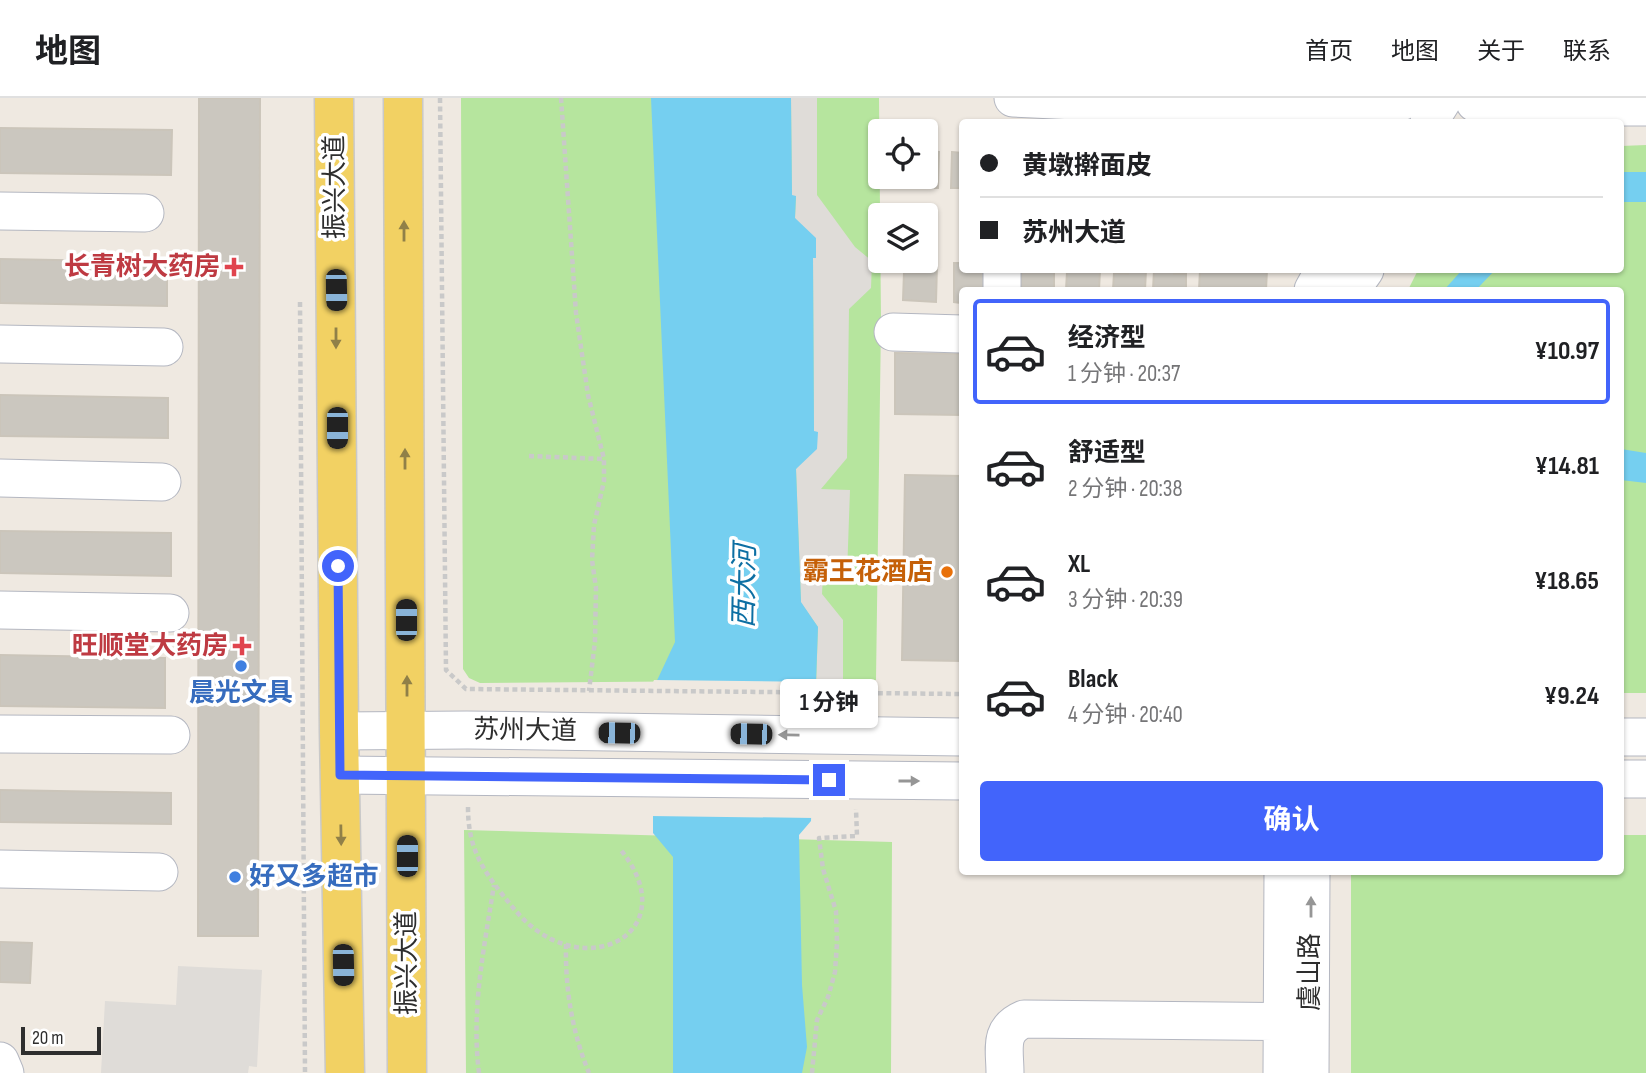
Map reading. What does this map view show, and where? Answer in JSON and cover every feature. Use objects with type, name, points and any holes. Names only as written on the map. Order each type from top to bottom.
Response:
[{"type":"main road","name":"振兴大道","points":[[334,98],[339,731],[345,1073]]},
{"type":"main road","name":"振兴大道","points":[[403,98],[407,1073]]},
{"type":"street","points":[[1013,98],[1073,107],[1401,102],[1409,98]]},
{"type":"street","points":[[1435,119],[1464,105],[1646,107]]},
{"type":"street","points":[[0,211],[145,213]]},
{"type":"street","points":[[892,332],[959,334]]},
{"type":"street","points":[[0,344],[164,347]]},
{"type":"street","points":[[0,478],[162,482]]},
{"type":"street","points":[[0,610],[170,613]]},
{"type":"street","name":"苏州大道","points":[[339,731],[959,737]]},
{"type":"street","points":[[0,734],[171,734]]},
{"type":"street","points":[[1624,737],[1646,737]]},
{"type":"street","name":"苏州大道","points":[[340,775],[959,781]]},
{"type":"street","points":[[1624,779],[1646,779]]},
{"type":"street","points":[[0,869],[159,872]]},
{"type":"street","name":"虞山路","points":[[1283,875],[1296,1022],[1310,1073]]},
{"type":"street","name":"虞山路","points":[[1282,1073],[1296,1022],[1311,875]]},
{"type":"street","points":[[1005,1073],[1005,1034],[1011,1025],[1024,1019],[1296,1022]]},
{"type":"street","points":[[0,1061],[5,1073]]},
{"type":"path","points":[[440,98],[446,670],[467,690],[959,694]]},
{"type":"path","points":[[561,98],[576,313],[589,395],[604,460],[604,481],[594,525],[592,560],[596,588],[595,641],[589,691]]},
{"type":"path","points":[[300,293],[305,1073]]},
{"type":"path","points":[[529,456],[604,460]]},
{"type":"path","points":[[467,775],[468,832],[475,853],[494,884],[520,917],[540,933],[566,944],[589,948],[621,941],[638,924],[644,901],[640,882],[632,863],[620,849]]},
{"type":"path","points":[[812,1073],[817,1020],[828,997],[835,972],[837,943],[836,911],[822,869],[819,838],[857,836]]},
{"type":"path","points":[[479,1073],[475,1043],[479,979],[494,884]]},
{"type":"path","points":[[566,944],[570,1006],[579,1051],[589,1073]]},
{"type":"green space","points":[[461,98],[879,98],[879,119],[868,119],[868,189],[880,189],[880,203],[868,203],[868,273],[881,273],[876,680],[480,683],[469,678],[463,669]]},
{"type":"green space","points":[[1646,145],[1646,693],[1624,693],[1624,287],[1410,287],[1416,273],[1624,273],[1624,146]]},
{"type":"green space","points":[[464,830],[892,842],[891,1073],[466,1073]]},
{"type":"green space","points":[[1624,835],[1646,835],[1646,1073],[1351,1073],[1351,875],[1624,875]]},
{"type":"shaded area","points":[[791,98],[817,98],[817,195],[855,247],[868,258],[868,273],[872,273],[871,288],[849,309],[847,458],[821,489],[850,490],[847,574],[823,574],[822,594],[843,620],[843,689],[816,688],[818,627],[801,603],[796,469],[814,431],[815,258],[795,218],[796,196],[792,196]]},
{"type":"shaded area","points":[[178,966],[262,970],[257,1067],[249,1066],[248,1073],[101,1073],[105,1001],[176,1005]]},
{"type":"water","name":"西大河","points":[[651,98],[791,98],[792,195],[796,196],[795,218],[816,238],[816,258],[813,258],[814,431],[818,432],[817,449],[796,469],[801,602],[818,627],[811,821],[799,835],[802,985],[807,1047],[802,1073],[673,1073],[673,857],[653,833],[653,689],[675,642]]},
{"type":"water","points":[[1624,172],[1646,172],[1646,202],[1624,202]]},
{"type":"water","points":[[1459,273],[1492,273],[1479,287],[1447,287]]},
{"type":"water","points":[[1624,449],[1646,453],[1646,483],[1624,480]]},
{"type":"pier","points":[[654,680],[819,682],[814,818],[650,816],[650,689]]},
{"type":"building","points":[[199,98],[260,98],[258,936],[198,936]]},
{"type":"building","points":[[0,128],[172,130],[171,175],[0,173]]},
{"type":"building","points":[[952,152],[959,153],[959,188],[951,188]]},
{"type":"building","points":[[0,259],[167,262],[167,306],[0,303]]},
{"type":"building","points":[[954,263],[959,263],[959,273],[986,273],[985,287],[959,287],[959,303],[954,302]]},
{"type":"building","points":[[904,273],[937,273],[936,302],[903,300]]},
{"type":"building","points":[[1022,273],[1054,273],[1054,287],[1021,287]]},
{"type":"building","points":[[1067,273],[1100,273],[1099,287],[1066,287]]},
{"type":"building","points":[[1114,273],[1146,273],[1145,287],[1113,287]]},
{"type":"building","points":[[1154,273],[1186,274],[1186,287],[1153,287]]},
{"type":"building","points":[[1200,273],[1267,273],[1266,287],[1199,287]]},
{"type":"building","points":[[895,353],[959,354],[959,415],[895,414]]},
{"type":"building","points":[[0,395],[168,398],[168,438],[0,436]]},
{"type":"building","points":[[905,475],[959,476],[959,661],[902,660]]},
{"type":"building","points":[[0,531],[171,533],[171,576],[0,573]]},
{"type":"building","points":[[0,655],[165,658],[165,708],[0,706]]},
{"type":"building","points":[[0,790],[171,793],[171,824],[0,822]]},
{"type":"building","points":[[0,942],[32,943],[30,983],[0,982]]},
{"type":"place","name":"长青树大药房","points":[[234,267]]},
{"type":"place","name":"霸王花酒店","points":[[947,572]]},
{"type":"place","name":"旺顺堂大药房","points":[[242,646]]},
{"type":"place","name":"晨光文具","points":[[241,666]]},
{"type":"place","name":"好又多超市","points":[[235,877]]},
{"type":"route","points":[[338,566],[340,775],[829,780]]}]
